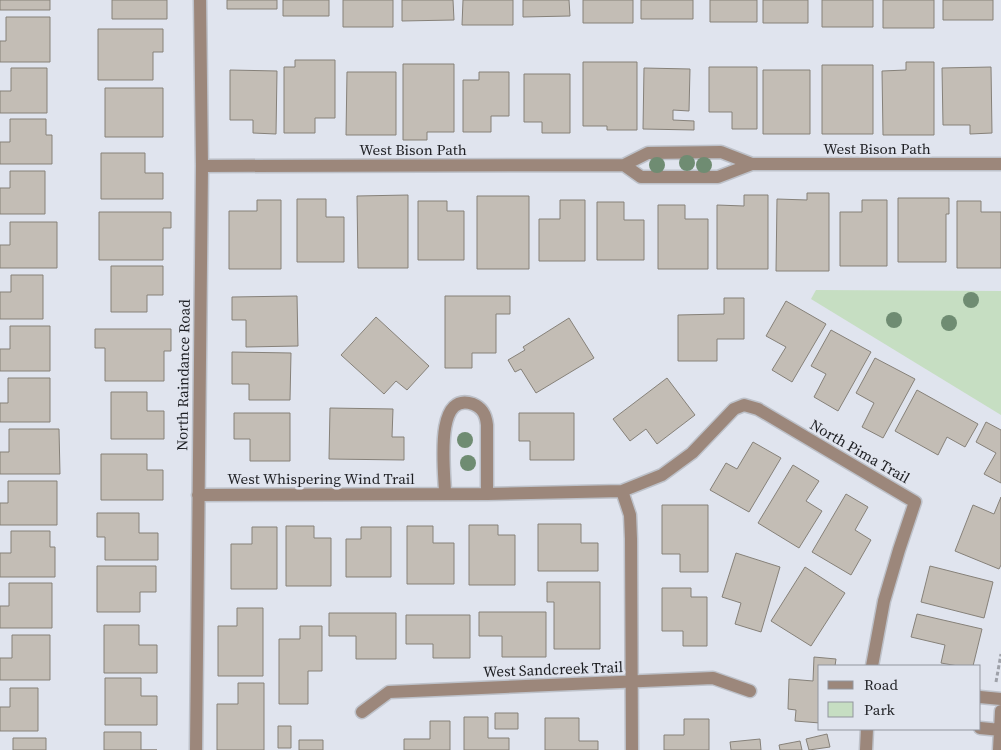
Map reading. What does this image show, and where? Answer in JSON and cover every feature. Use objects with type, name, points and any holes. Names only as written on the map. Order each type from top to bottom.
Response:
[{"type":"street","name":"North Raindance Road","points":[[196,750],[202,166],[200,0]]},
{"type":"street","name":"West Bison Path","points":[[202,166],[624,165],[648,153],[721,152],[752,164]]},
{"type":"street","name":"West Bison Path","points":[[624,165],[641,176],[718,177],[752,164],[1001,164]]},
{"type":"street","points":[[445,494],[444,425],[450,410],[456,405],[468,403],[476,405],[482,410],[488,425],[487,494]]},
{"type":"street","name":"West Whispering Wind Trail","points":[[198,496],[622,491],[662,475],[692,453],[734,409],[744,405]]},
{"type":"street","name":"North Pima Trail","points":[[744,405],[758,409],[915,502],[884,600],[872,665]]},
{"type":"street","points":[[622,491],[630,515],[631,539],[632,750]]},
{"type":"street","name":"West Sandcreek Trail","points":[[362,712],[389,692],[713,678],[750,691]]},
{"type":"street","points":[[981,697],[1001,699]]},
{"type":"street","points":[[999,750],[1001,711]]},
{"type":"street","points":[[981,728],[1000,730]]},
{"type":"street","points":[[866,750],[867,730]]},
{"type":"path","points":[[997,680],[1001,654]]},
{"type":"green space","points":[[816,290],[1001,291],[1001,415],[811,299]]},
{"type":"building","points":[[0,0],[50,0],[50,10],[0,10]]},
{"type":"building","points":[[112,0],[167,0],[167,19],[112,19]]},
{"type":"building","points":[[227,0],[277,0],[277,9],[227,9]]},
{"type":"building","points":[[283,0],[329,0],[329,16],[283,16]]},
{"type":"building","points":[[343,0],[393,0],[393,27],[343,27]]},
{"type":"building","points":[[402,0],[453,0],[454,20],[402,21]]},
{"type":"building","points":[[463,0],[513,0],[513,25],[462,25]]},
{"type":"building","points":[[523,0],[569,0],[570,16],[523,17]]},
{"type":"building","points":[[583,0],[633,0],[633,23],[583,23]]},
{"type":"building","points":[[641,0],[693,0],[693,19],[641,19]]},
{"type":"building","points":[[710,0],[757,0],[757,22],[710,22]]},
{"type":"building","points":[[763,0],[808,0],[808,23],[763,23]]},
{"type":"building","points":[[822,0],[873,0],[873,27],[822,27]]},
{"type":"building","points":[[883,0],[934,0],[934,28],[883,28]]},
{"type":"building","points":[[943,0],[993,0],[993,20],[943,20]]},
{"type":"building","points":[[6,17],[50,17],[50,62],[0,62],[0,41],[6,41]]},
{"type":"building","points":[[98,29],[163,29],[163,52],[153,52],[153,80],[98,80]]},
{"type":"building","points":[[295,60],[335,60],[335,118],[315,118],[315,133],[284,133],[284,67],[295,67]]},
{"type":"building","points":[[583,62],[637,62],[637,130],[607,130],[607,126],[583,126]]},
{"type":"building","points":[[906,62],[934,62],[934,135],[883,135],[882,71],[906,70]]},
{"type":"building","points":[[403,64],[454,64],[454,132],[427,132],[427,140],[403,140]]},
{"type":"building","points":[[822,65],[873,65],[873,134],[822,134]]},
{"type":"building","points":[[709,67],[757,67],[757,129],[732,129],[732,112],[709,112]]},
{"type":"building","points":[[991,67],[992,133],[970,134],[970,125],[943,125],[942,68]]},
{"type":"building","points":[[11,68],[47,68],[47,113],[0,113],[0,91],[11,91]]},
{"type":"building","points":[[644,68],[690,69],[689,111],[673,110],[673,120],[694,121],[694,130],[643,129]]},
{"type":"building","points":[[230,70],[277,71],[276,134],[253,133],[253,120],[230,120]]},
{"type":"building","points":[[763,70],[810,70],[810,134],[763,134]]},
{"type":"building","points":[[347,72],[396,72],[396,135],[346,135]]},
{"type":"building","points":[[479,72],[509,72],[509,116],[491,116],[491,132],[463,132],[463,80],[479,80]]},
{"type":"building","points":[[524,74],[570,74],[570,133],[542,133],[542,122],[524,122]]},
{"type":"building","points":[[105,88],[163,88],[163,137],[105,137]]},
{"type":"building","points":[[10,119],[46,119],[46,135],[52,135],[52,164],[0,164],[0,142],[10,142]]},
{"type":"building","points":[[101,153],[145,153],[145,173],[163,173],[163,199],[101,199]]},
{"type":"building","points":[[10,171],[45,171],[45,214],[0,214],[0,188],[10,188]]},
{"type":"building","points":[[807,193],[829,193],[829,271],[776,271],[777,199],[807,200]]},
{"type":"building","points":[[408,195],[408,268],[358,268],[357,196]]},
{"type":"building","points":[[744,195],[768,195],[768,269],[717,269],[717,205],[744,206]]},
{"type":"building","points":[[477,196],[529,196],[529,269],[477,269]]},
{"type":"building","points":[[898,198],[949,198],[949,214],[946,214],[946,262],[898,262]]},
{"type":"building","points":[[297,199],[326,199],[326,217],[344,217],[344,262],[297,262]]},
{"type":"building","points":[[257,200],[281,200],[281,269],[229,269],[229,211],[257,211]]},
{"type":"building","points":[[560,200],[585,200],[585,261],[539,261],[539,219],[560,219]]},
{"type":"building","points":[[862,200],[887,200],[887,266],[840,266],[840,212],[862,212]]},
{"type":"building","points":[[418,201],[447,201],[447,211],[464,211],[464,260],[418,260]]},
{"type":"building","points":[[957,201],[981,201],[981,212],[1001,212],[1001,268],[957,268]]},
{"type":"building","points":[[597,202],[624,202],[624,220],[644,220],[644,260],[597,260]]},
{"type":"building","points":[[658,205],[685,205],[685,219],[708,219],[708,269],[658,269]]},
{"type":"building","points":[[99,212],[171,212],[171,228],[163,228],[163,260],[99,260]]},
{"type":"building","points":[[10,222],[57,222],[57,268],[0,268],[0,245],[10,245]]},
{"type":"building","points":[[111,266],[163,266],[163,295],[147,295],[147,312],[111,312]]},
{"type":"building","points":[[11,275],[43,275],[43,319],[0,319],[0,292],[11,292]]},
{"type":"building","points":[[297,296],[298,346],[246,347],[246,320],[232,320],[232,297]]},
{"type":"building","points":[[445,296],[510,296],[510,314],[496,314],[496,353],[472,353],[472,368],[445,368]]},
{"type":"building","points":[[724,298],[744,298],[744,339],[717,339],[717,361],[678,361],[678,315],[724,314]]},
{"type":"building","points":[[786,301],[826,324],[792,382],[772,370],[786,347],[766,336]]},
{"type":"building","points":[[376,317],[429,366],[407,390],[396,381],[384,394],[341,355]]},
{"type":"building","points":[[569,318],[594,358],[536,393],[521,369],[515,372],[508,360],[525,350],[523,347]]},
{"type":"building","points":[[10,326],[50,326],[50,371],[0,371],[0,349],[10,349]]},
{"type":"building","points":[[95,329],[171,329],[171,351],[164,351],[164,381],[105,381],[105,348],[95,348]]},
{"type":"building","points":[[831,330],[871,352],[838,411],[814,397],[826,374],[811,366]]},
{"type":"building","points":[[232,352],[291,353],[290,400],[249,400],[249,384],[232,384]]},
{"type":"building","points":[[875,358],[915,379],[883,438],[862,427],[874,403],[856,393]]},
{"type":"building","points":[[8,378],[50,378],[50,422],[0,422],[0,403],[8,403]]},
{"type":"building","points":[[667,378],[695,415],[657,444],[646,429],[630,441],[613,419]]},
{"type":"building","points":[[917,390],[978,424],[965,447],[947,437],[938,455],[895,431]]},
{"type":"building","points":[[111,392],[147,392],[147,411],[164,411],[164,439],[111,439]]},
{"type":"building","points":[[330,408],[393,409],[392,437],[404,437],[404,460],[329,459]]},
{"type":"building","points":[[234,413],[290,413],[290,461],[250,461],[250,439],[234,439]]},
{"type":"building","points":[[519,413],[574,413],[574,460],[530,460],[530,441],[519,441]]},
{"type":"building","points":[[986,422],[1001,430],[1001,483],[984,474],[996,453],[976,442]]},
{"type":"building","points":[[9,429],[59,429],[60,474],[0,474],[0,452],[9,452]]},
{"type":"building","points":[[753,442],[781,458],[749,512],[710,490],[726,463],[737,469]]},
{"type":"building","points":[[101,454],[147,454],[147,470],[163,470],[163,500],[101,500]]},
{"type":"building","points":[[793,465],[819,481],[806,501],[822,511],[799,548],[758,523]]},
{"type":"building","points":[[8,481],[57,481],[57,525],[0,525],[0,503],[8,503]]},
{"type":"building","points":[[846,494],[868,507],[855,530],[871,540],[851,575],[812,552]]},
{"type":"building","points":[[1001,497],[1001,565],[999,569],[955,551],[973,505],[994,514]]},
{"type":"building","points":[[662,505],[708,505],[708,572],[680,572],[680,554],[662,554]]},
{"type":"building","points":[[97,513],[139,513],[139,533],[158,533],[158,560],[105,560],[105,537],[97,537]]},
{"type":"building","points":[[538,524],[581,524],[581,543],[598,543],[598,571],[538,571]]},
{"type":"building","points":[[469,525],[498,525],[498,535],[515,535],[515,585],[469,585]]},
{"type":"building","points":[[286,526],[314,526],[314,538],[331,538],[331,586],[286,586]]},
{"type":"building","points":[[407,526],[433,526],[433,543],[454,543],[454,584],[407,584]]},
{"type":"building","points":[[252,527],[277,527],[277,589],[231,589],[231,544],[252,544]]},
{"type":"building","points":[[361,527],[391,527],[391,577],[346,577],[346,539],[361,539]]},
{"type":"building","points":[[11,531],[50,531],[50,547],[55,547],[55,577],[0,577],[0,553],[11,553]]},
{"type":"building","points":[[736,553],[780,567],[761,632],[735,624],[741,603],[722,597]]},
{"type":"building","points":[[97,566],[156,566],[156,592],[140,592],[140,612],[97,612]]},
{"type":"building","points":[[930,566],[993,582],[984,618],[921,602]]},
{"type":"building","points":[[805,567],[845,593],[811,646],[771,621]]},
{"type":"building","points":[[547,582],[600,582],[600,649],[554,649],[554,602],[547,602]]},
{"type":"building","points":[[9,583],[52,583],[52,628],[0,628],[0,606],[9,606]]},
{"type":"building","points":[[662,588],[691,588],[691,597],[707,597],[707,646],[683,646],[683,631],[662,631]]},
{"type":"building","points":[[237,608],[263,608],[263,676],[218,676],[218,626],[237,626]]},
{"type":"building","points":[[479,612],[546,612],[546,657],[502,657],[502,636],[479,636]]},
{"type":"building","points":[[329,613],[396,613],[396,659],[356,659],[356,636],[329,636]]},
{"type":"building","points":[[917,614],[982,629],[973,665],[941,663],[945,645],[911,637]]},
{"type":"building","points":[[406,615],[470,615],[470,658],[433,658],[433,644],[406,644]]},
{"type":"building","points":[[104,625],[139,625],[139,645],[157,645],[157,673],[104,673]]},
{"type":"building","points":[[300,626],[322,626],[322,671],[308,671],[308,704],[279,704],[279,639],[300,639]]},
{"type":"building","points":[[12,635],[50,635],[50,680],[0,680],[0,658],[12,658]]},
{"type":"building","points":[[814,657],[836,659],[835,665],[818,665],[818,723],[795,721],[796,710],[788,709],[789,679],[813,681]]},
{"type":"building","points":[[105,678],[141,678],[141,696],[157,696],[157,725],[105,725]]},
{"type":"building","points":[[238,683],[264,683],[264,750],[217,750],[217,704],[238,704]]},
{"type":"building","points":[[10,688],[38,688],[38,731],[0,731],[0,707],[10,707]]},
{"type":"building","points":[[495,713],[518,713],[518,729],[495,729]]},
{"type":"building","points":[[464,717],[488,717],[488,738],[509,738],[509,750],[464,750]]},
{"type":"building","points":[[545,718],[579,718],[579,741],[598,741],[598,750],[545,750]]},
{"type":"building","points":[[684,719],[709,719],[709,750],[664,750],[664,735],[684,735]]},
{"type":"building","points":[[430,721],[450,721],[450,750],[404,750],[404,739],[430,739]]},
{"type":"building","points":[[278,726],[291,726],[291,748],[278,748]]},
{"type":"building","points":[[104,732],[141,732],[141,750],[104,750]]},
{"type":"building","points":[[827,734],[830,747],[809,750],[806,739]]},
{"type":"building","points":[[13,738],[46,738],[46,750],[13,750]]},
{"type":"building","points":[[760,739],[761,750],[731,750],[730,742]]},
{"type":"building","points":[[299,740],[323,740],[323,750],[299,750]]},
{"type":"building","points":[[800,741],[802,750],[780,750],[779,745]]}]
